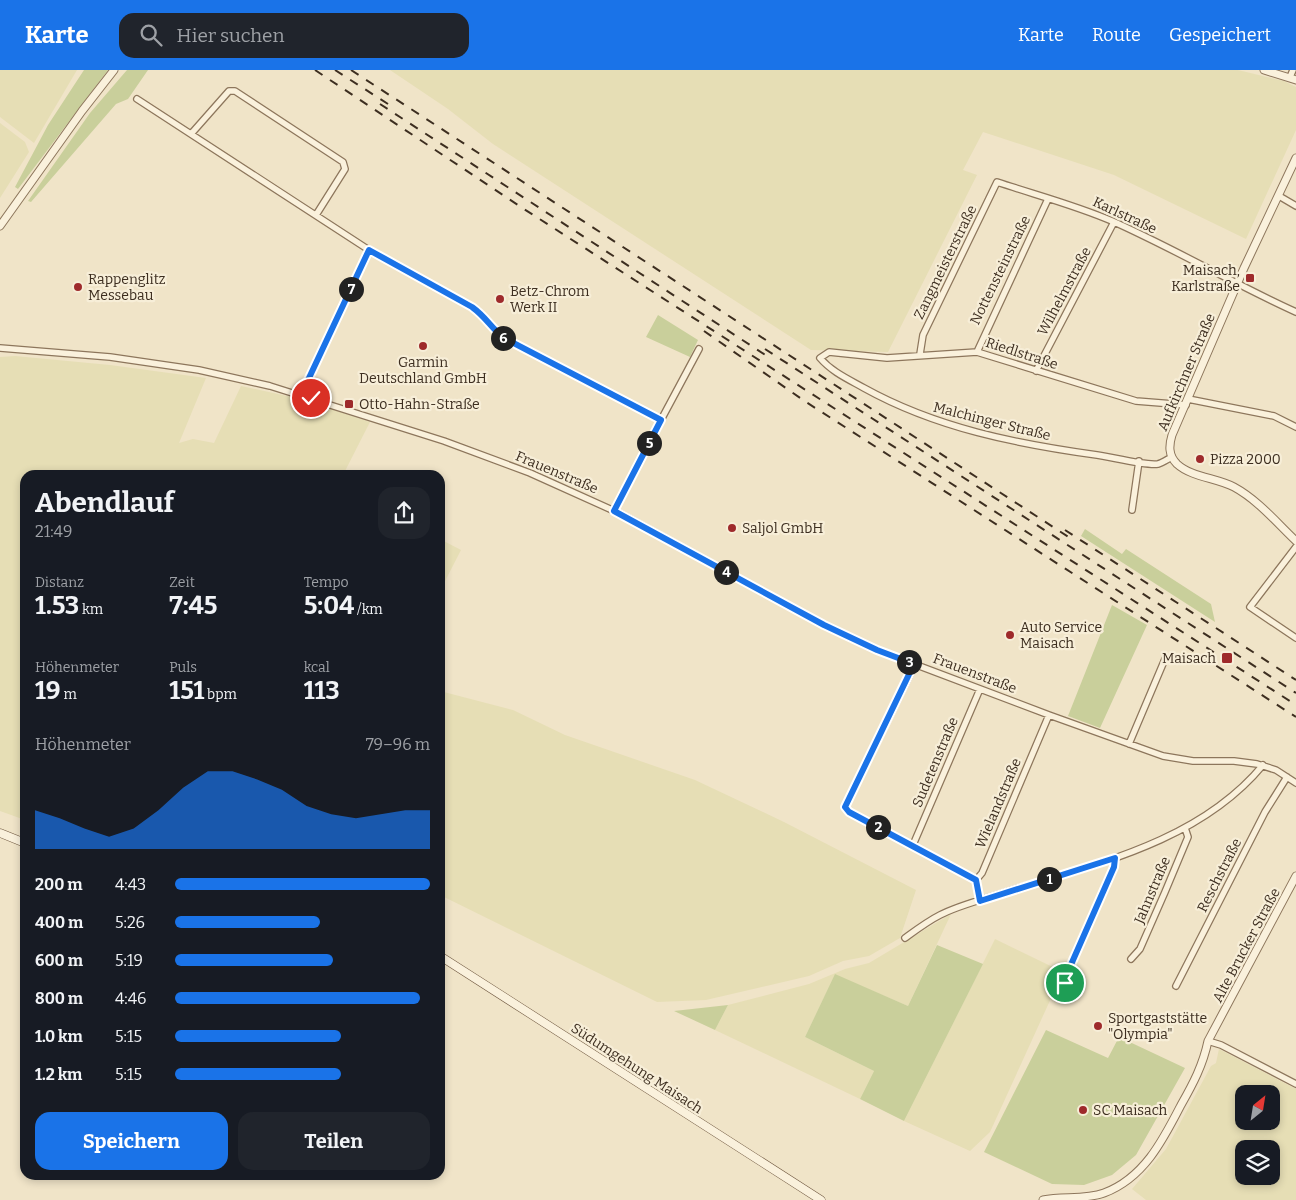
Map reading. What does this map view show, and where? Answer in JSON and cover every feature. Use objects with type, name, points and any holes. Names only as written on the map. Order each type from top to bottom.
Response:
[{"type":"main road","points":[[0,833],[20,841]]},
{"type":"main road","name":"Südumgehung Maisach","points":[[445,959],[821,1200]]},
{"type":"street","points":[[0,226],[76,119],[114,70]]},
{"type":"street","points":[[1265,70],[1293,76]]},
{"type":"street","points":[[192,134],[228,91],[234,91],[343,162],[345,168],[316,215]]},
{"type":"street","points":[[137,99],[369,250],[472,307],[485,316],[494,330],[504,338],[661,420]]},
{"type":"street","name":"Aufkirchner Straße","points":[[1172,457],[1170,442],[1237,284],[1296,158]]},
{"type":"street","name":"Karlstraße","points":[[997,182],[1087,211],[1114,222],[1296,312]]},
{"type":"street","name":"Zangmeisterstraße","points":[[920,354],[923,335],[997,182]]},
{"type":"street","points":[[1279,196],[1296,206]]},
{"type":"street","name":"Nottensteinstraße","points":[[977,352],[1048,199]]},
{"type":"street","name":"Wilhelmstraße","points":[[1036,371],[1114,222]]},
{"type":"street","points":[[301,395],[369,250]]},
{"type":"street","name":"Frauenstraße","points":[[0,348],[118,358],[199,370],[270,386],[444,441],[523,470],[614,511],[824,625],[877,650],[1129,744],[1170,757],[1193,761],[1234,761],[1263,765],[1296,783]]},
{"type":"street","points":[[614,511],[699,349]]},
{"type":"street","name":"Riedlstraße","points":[[820,358],[829,352],[886,358],[920,354],[977,352],[1136,402],[1187,402],[1274,416],[1296,426]]},
{"type":"street","name":"Malchinger Straße","points":[[820,358],[829,369],[883,398],[919,414],[977,432],[1054,449],[1158,464],[1172,457]]},
{"type":"street","points":[[1172,457],[1184,469],[1220,481],[1246,495],[1296,541]]},
{"type":"street","points":[[1132,510],[1139,461]]},
{"type":"street","points":[[1296,547],[1250,607],[1296,638]]},
{"type":"street","points":[[1129,744],[1165,659]]},
{"type":"street","points":[[914,664],[845,807],[849,812],[976,880],[980,901]]},
{"type":"street","name":"Sudetenstraße","points":[[913,845],[980,689]]},
{"type":"street","name":"Wielandstraße","points":[[976,880],[982,873],[1049,715]]},
{"type":"street","points":[[905,938],[940,914],[1153,844],[1219,808],[1247,785],[1263,765]]},
{"type":"street","name":"Reschstraße","points":[[1176,986],[1265,812],[1287,777]]},
{"type":"street","name":"Jahnstraße","points":[[1131,959],[1140,949],[1188,837],[1185,828]]},
{"type":"street","points":[[1065,983],[1080,942],[1114,867],[1115,858]]},
{"type":"street","name":"Alte Brucker Straße","points":[[1043,1200],[1104,1193],[1131,1177],[1146,1164],[1157,1149],[1197,1076],[1204,1060],[1208,1041],[1296,876]]},
{"type":"street","points":[[1208,1041],[1221,1045],[1296,1084]]},
{"type":"shaded area","points":[[0,70],[77,70],[34,143],[0,117]]},
{"type":"shaded area","points":[[390,70],[1238,70],[1284,81],[1296,87],[1296,130],[1246,239],[1114,175],[983,132],[963,170],[977,175],[888,352],[811,350],[493,144],[448,109]]},
{"type":"shaded area","points":[[0,123],[25,142],[29,152],[0,198]]},
{"type":"shaded area","points":[[15,356],[110,365],[206,378],[179,443],[193,439],[214,443],[241,386],[301,399],[370,422],[346,470],[20,470],[20,818],[0,811],[0,357]]},
{"type":"shaded area","points":[[445,542],[461,550],[445,581]]},
{"type":"shaded area","points":[[445,692],[513,710],[565,735],[695,780],[784,822],[916,890],[900,938],[869,956],[843,961],[809,976],[706,1000],[657,1002],[445,897]]},
{"type":"shaded area","points":[[951,914],[908,1006],[835,975],[805,1037],[874,1071],[860,1099],[715,1030],[728,1005],[809,984],[845,969],[869,963]]},
{"type":"shaded area","points":[[995,939],[1063,972],[990,1132],[970,1151],[904,1121]]},
{"type":"shaded area","points":[[1219,1049],[1296,1089],[1296,1200],[1146,1200],[1132,1189],[1166,1149],[1211,1066],[1216,1063]]},
{"type":"green space","points":[[84,70],[108,70],[18,189],[15,187],[48,125]]},
{"type":"green space","points":[[127,70],[148,70],[128,99],[116,104],[31,202],[28,201],[90,113]]},
{"type":"green space","points":[[658,315],[698,340],[690,357],[646,337]]},
{"type":"green space","points":[[1085,529],[1122,554],[1126,549],[1211,604],[1215,622],[1081,536]]},
{"type":"green space","points":[[1112,605],[1147,625],[1100,728],[1068,716]]},
{"type":"green space","points":[[937,945],[983,964],[904,1121],[860,1099],[874,1071],[805,1037],[835,974],[908,1006]]},
{"type":"green space","points":[[728,1005],[715,1030],[674,1011]]},
{"type":"green space","name":"SC Maisach","points":[[1046,1030],[1108,1058],[1119,1037],[1185,1068],[1136,1155],[1112,1175],[1084,1185],[1052,1184],[984,1152]]},
{"type":"railway","points":[[315,70],[524,209],[1296,705]]},
{"type":"railway","points":[[335,70],[388,104]]},
{"type":"railway","points":[[351,70],[1070,538]]},
{"type":"railway","points":[[380,104],[770,358]]},
{"type":"railway","points":[[704,331],[806,402],[1296,717]]},
{"type":"railway","points":[[765,349],[1296,693]]},
{"type":"railway","points":[[1065,530],[1296,680]]},
{"type":"place","name":"Maisach, Karlstraße","points":[[1250,278]]},
{"type":"place","name":"Rappenglitz Messebau","points":[[78,287]]},
{"type":"place","name":"Betz-Chrom Werk II","points":[[500,299]]},
{"type":"place","name":"Garmin Deutschland GmbH","points":[[423,346]]},
{"type":"place","name":"Otto-Hahn-Straße","points":[[349,404]]},
{"type":"place","name":"Pizza 2000","points":[[1200,459]]},
{"type":"place","name":"Saljol GmbH","points":[[732,528]]},
{"type":"place","name":"Auto Service Maisach","points":[[1010,635]]},
{"type":"place","name":"Maisach","points":[[1227,658]]},
{"type":"place","name":"Sportgaststätte \"Olympia\"","points":[[1098,1026]]},
{"type":"place","name":"SC Maisach","points":[[1083,1110]]},
{"type":"route","points":[[311,398],[301,395],[369,250],[472,307],[485,316],[494,330],[504,338],[661,420],[614,511],[824,625],[863,644],[914,664],[845,807],[849,812],[976,880],[980,901],[1115,858],[1114,867],[1066,976],[1065,983]]}]
